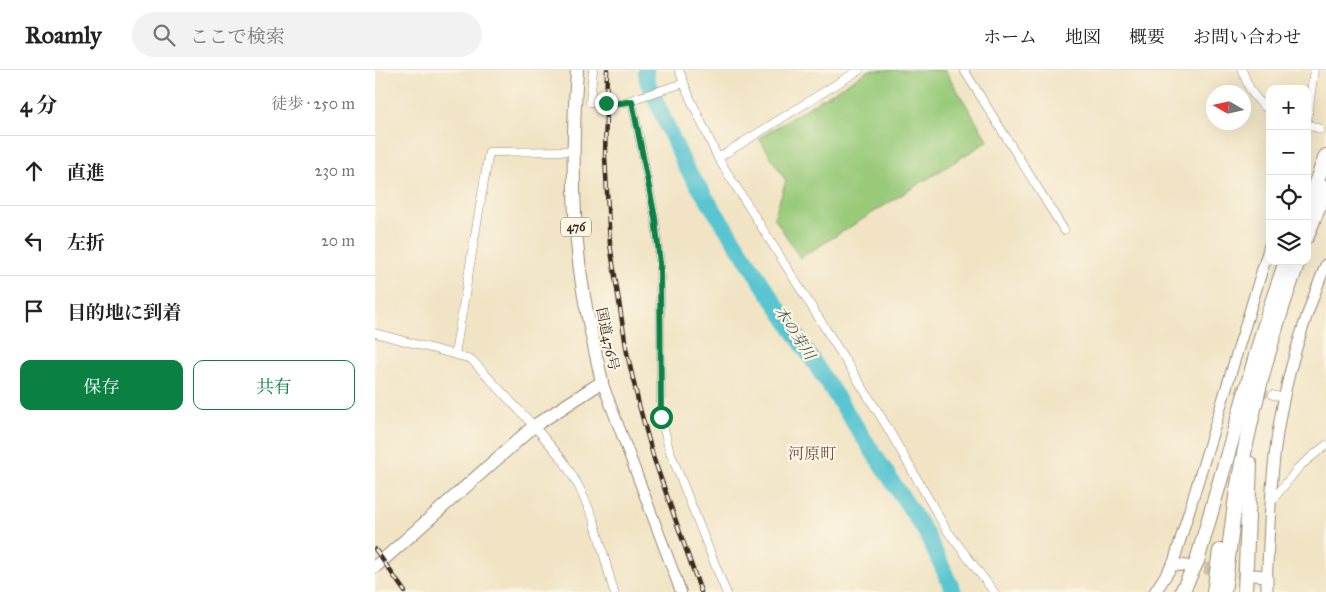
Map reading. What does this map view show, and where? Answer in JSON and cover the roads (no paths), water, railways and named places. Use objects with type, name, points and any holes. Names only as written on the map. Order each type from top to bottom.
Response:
[{"type":"highway","name":"国道476号","points":[[375,567],[533,426],[602,382],[582,285],[577,239],[573,151],[577,70]]},
{"type":"highway","points":[[1311,196],[1326,156]]},
{"type":"highway","points":[[1311,226],[1326,188]]},
{"type":"highway","points":[[1182,592],[1197,561],[1285,265]]},
{"type":"highway","points":[[1224,592],[1237,489],[1262,376],[1281,309],[1297,265]]},
{"type":"highway","points":[[1214,592],[1234,459],[1260,344]]},
{"type":"highway","points":[[1245,592],[1250,462],[1262,376]]},
{"type":"main road","points":[[1155,592],[1173,564],[1186,566]]},
{"type":"main road","points":[[1253,575],[1267,576],[1267,592]]},
{"type":"street","points":[[593,70],[590,102],[621,103],[685,83]]},
{"type":"street","points":[[679,70],[717,158],[883,420],[946,529],[994,592]]},
{"type":"street","points":[[717,158],[859,70]]},
{"type":"street","points":[[964,70],[1064,230]]},
{"type":"street","points":[[1241,70],[1248,89],[1266,108]]},
{"type":"street","points":[[1311,93],[1314,70]]},
{"type":"street","points":[[635,100],[655,218],[660,264],[661,417],[669,449],[726,592]]},
{"type":"street","points":[[1311,125],[1320,129]]},
{"type":"street","points":[[455,354],[489,152],[573,151]]},
{"type":"street","points":[[1173,564],[1231,388],[1266,259]]},
{"type":"street","points":[[1267,576],[1277,437],[1284,398],[1304,325],[1326,264]]},
{"type":"street","points":[[375,333],[471,359],[533,426],[563,460],[579,486],[593,520],[614,592]]},
{"type":"street","points":[[602,382],[681,592]]},
{"type":"street","points":[[1273,395],[1284,398]]},
{"type":"street","points":[[1271,502],[1299,467],[1326,445]]},
{"type":"waterway","name":"木の芽川","points":[[646,70],[647,81],[685,166],[926,533],[954,592]]},
{"type":"tunnel","points":[[1236,389],[1273,395]]},
{"type":"tunnel","points":[[1188,566],[1253,575]]},
{"type":"railway","points":[[607,70],[605,157],[610,244],[627,353],[654,459],[701,592]]},
{"type":"railway","points":[[375,549],[405,592]]},
{"type":"district","name":"河原町","points":[[812,453]]}]
